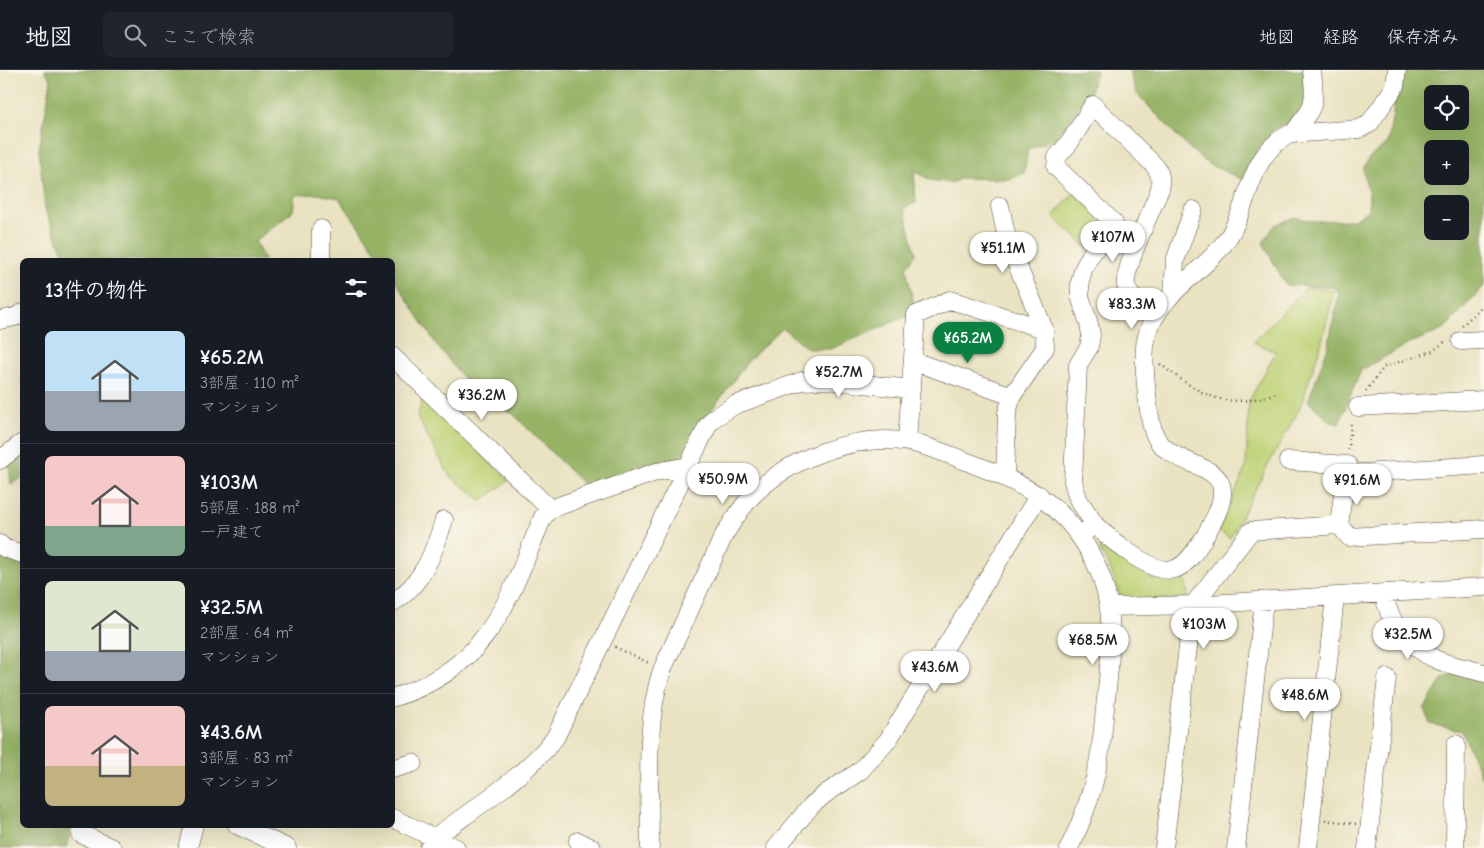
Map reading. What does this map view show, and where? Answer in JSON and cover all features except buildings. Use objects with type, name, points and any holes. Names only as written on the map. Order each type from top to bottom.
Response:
[{"type":"street","points":[[1294,134],[1298,124],[1309,112],[1312,104],[1314,89],[1312,70]]},
{"type":"street","points":[[1157,314],[1145,308],[1132,296],[1126,285],[1127,270],[1160,190],[1160,172],[1093,105],[1070,142],[1057,157],[1056,167],[1114,223],[1090,256],[1083,270],[1080,283],[1080,296],[1091,335],[1089,347],[1078,365],[1073,481],[1078,499],[1094,525],[1111,540],[1144,561],[1168,570],[1177,568],[1197,549],[1213,521],[1222,492],[1220,480],[1212,473],[1175,456],[1163,448],[1154,434],[1151,422],[1145,346],[1148,330],[1157,314],[1173,294],[1220,250],[1232,231],[1254,175],[1262,160],[1280,139],[1294,134],[1359,129],[1369,124],[1395,86],[1397,70]]},
{"type":"street","points":[[1000,206],[1008,243],[1044,329],[1045,348],[1012,396],[1007,413],[1005,476]]},
{"type":"street","points":[[1173,294],[1175,261],[1193,210]]},
{"type":"street","points":[[320,258],[321,229]]},
{"type":"street","points":[[907,442],[916,314],[950,300],[1044,329]]},
{"type":"street","points":[[0,320],[20,315]]},
{"type":"street","points":[[1455,336],[1484,340]]},
{"type":"street","points":[[395,359],[550,509]]},
{"type":"street","points":[[912,361],[1012,396]]},
{"type":"street","points":[[432,843],[526,770],[541,756],[555,738],[708,425],[714,418],[735,404],[802,381],[826,380],[910,389]]},
{"type":"street","points":[[1358,407],[1484,400]]},
{"type":"street","points":[[650,848],[650,726],[655,691],[662,670],[724,535],[736,515],[753,495],[775,476],[820,453],[847,445],[875,441],[907,442],[1005,476],[1039,496],[1061,513],[1078,535],[1095,563],[1110,607],[1112,645],[1100,752],[1087,804],[1069,848]]},
{"type":"street","points":[[0,460],[20,445]]},
{"type":"street","points":[[1288,461],[1348,469],[1484,465]]},
{"type":"street","points":[[395,697],[416,691],[441,677],[465,660],[483,640],[502,611],[543,517],[550,509],[656,472],[688,466]]},
{"type":"street","points":[[1348,469],[1345,478],[1339,526],[1349,537],[1484,529]]},
{"type":"street","points":[[776,848],[810,806],[860,771],[888,740],[1039,496]]},
{"type":"street","points":[[395,600],[411,588],[430,561],[444,520]]},
{"type":"street","points":[[1078,535],[1094,525]]},
{"type":"street","points":[[1164,848],[1193,605],[1251,531],[1339,526]]},
{"type":"street","points":[[0,544],[4,548],[20,553]]},
{"type":"street","points":[[1110,607],[1193,605],[1484,587]]},
{"type":"street","points":[[1384,593],[1385,601],[1394,621],[1407,639],[1435,659],[1484,673]]},
{"type":"street","points":[[1308,848],[1335,597]]},
{"type":"street","points":[[1236,848],[1264,601]]},
{"type":"street","points":[[1367,848],[1387,678]]},
{"type":"street","points":[[1454,848],[1456,744]]},
{"type":"street","points":[[395,768],[413,763]]},
{"type":"street","points":[[395,820],[432,843],[456,848]]},
{"type":"street","points":[[188,848],[193,828]]},
{"type":"street","points":[[244,828],[287,848]]},
{"type":"street","points":[[79,836],[112,848]]},
{"type":"path","points":[[1348,469],[1351,421],[1362,396],[1384,367],[1433,352],[1455,336],[1484,304]]},
{"type":"path","points":[[1145,346],[1160,364],[1205,395],[1222,401],[1260,399],[1279,392]]},
{"type":"path","points":[[603,641],[662,670]]},
{"type":"path","points":[[1311,818],[1370,826]]},
{"type":"green space","points":[[45,70],[1097,70],[1089,94],[1057,138],[1028,149],[1024,173],[1010,179],[962,178],[951,183],[930,180],[914,170],[916,203],[904,208],[916,254],[906,268],[914,305],[910,315],[831,349],[808,349],[783,328],[749,360],[705,419],[685,458],[588,489],[513,414],[477,395],[438,347],[395,280],[395,258],[381,258],[339,198],[318,194],[295,195],[293,211],[255,241],[263,258],[65,258],[45,209],[39,150],[51,80]]},
{"type":"green space","points":[[1129,70],[1305,70],[1305,108],[1291,122],[1275,128],[1258,149],[1244,180],[1208,164],[1188,147],[1137,94]]},
{"type":"green space","points":[[1403,70],[1484,70],[1484,286],[1443,330],[1410,343],[1361,370],[1339,424],[1331,422],[1308,401],[1328,347],[1339,293],[1333,287],[1286,285],[1263,243],[1275,225],[1295,217],[1312,221],[1353,220],[1368,210],[1369,196],[1363,169],[1369,158],[1388,143],[1396,96]]},
{"type":"green space","points":[[1074,193],[1102,218],[1103,228],[1089,250],[1053,216]]},
{"type":"green space","points":[[1307,287],[1334,291],[1321,345],[1299,410],[1230,538],[1218,531],[1246,467],[1249,401],[1276,352],[1253,342]]},
{"type":"green space","points":[[424,396],[509,480],[482,501],[449,475],[417,417]]},
{"type":"green space","points":[[20,456],[20,479],[11,484],[9,464]]},
{"type":"green space","points":[[1104,548],[1153,579],[1184,576],[1189,599],[1122,600],[1109,565],[1099,549]]},
{"type":"green space","points":[[0,556],[11,561],[20,562],[20,828],[71,828],[66,848],[0,848]]},
{"type":"green space","points":[[1457,673],[1484,683],[1484,777],[1481,776],[1462,731],[1430,724],[1424,709],[1443,678]]}]
